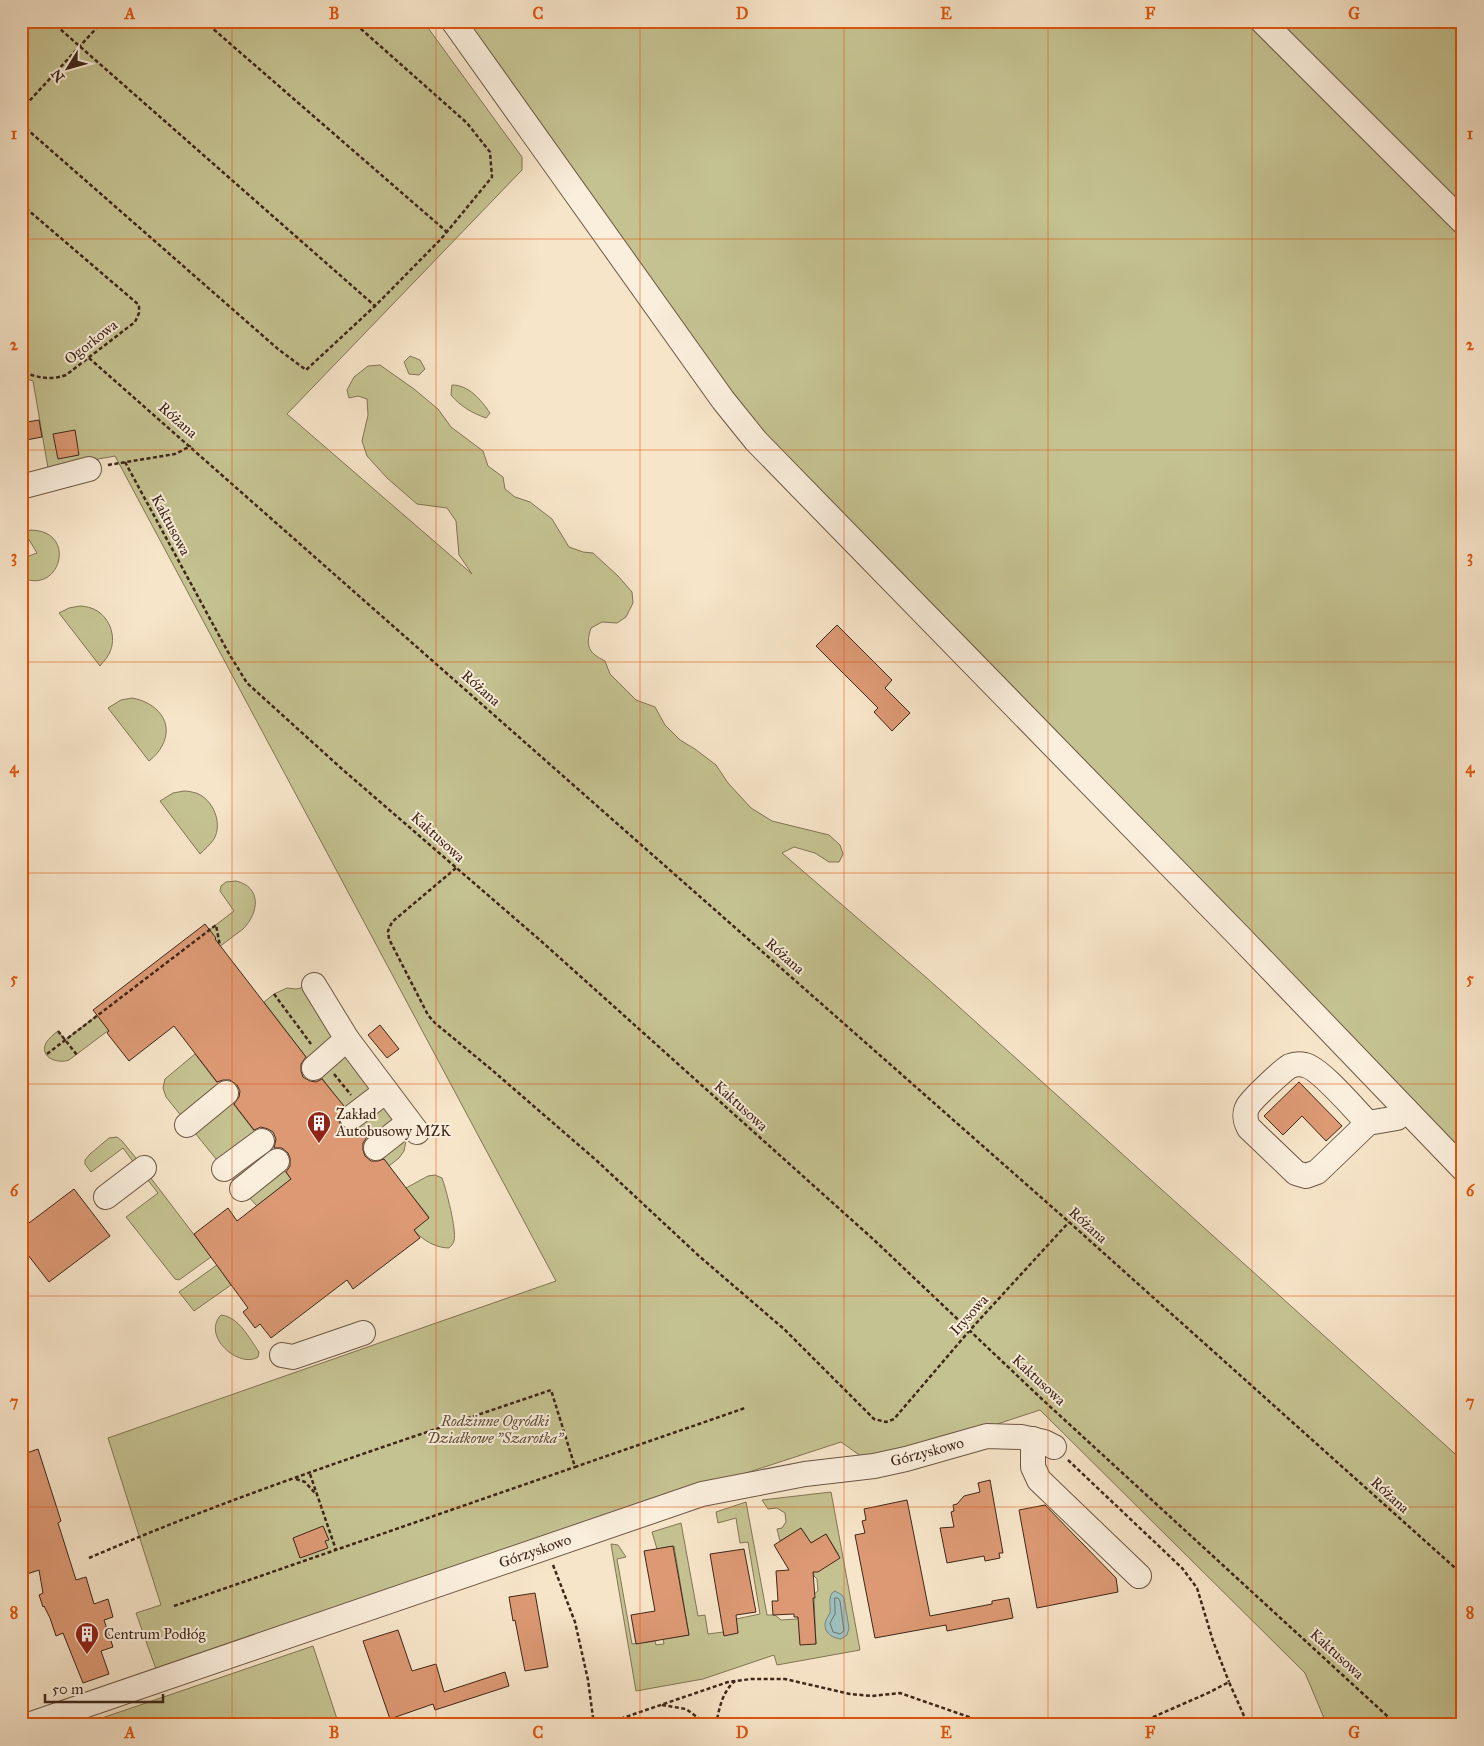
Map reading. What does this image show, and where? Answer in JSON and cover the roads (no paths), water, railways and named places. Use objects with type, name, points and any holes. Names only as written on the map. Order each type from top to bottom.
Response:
[{"type":"street","points":[[453,21],[723,400],[756,442],[1463,1168]]},
{"type":"street","points":[[1262,21],[1463,222]]},
{"type":"street","points":[[21,488],[89,469]]},
{"type":"street","points":[[314,986],[347,1039],[413,1126],[376,1148]]},
{"type":"street","points":[[314,1068],[347,1039]]},
{"type":"street","points":[[1368,1122],[1316,1070],[1304,1064],[1293,1065],[1288,1068],[1249,1105],[1246,1116],[1249,1128],[1296,1172],[1306,1176],[1317,1172],[1368,1122],[1397,1118],[1406,1110]]},
{"type":"street","points":[[352,1117],[386,1091]]},
{"type":"street","points":[[188,1125],[226,1093]]},
{"type":"street","points":[[224,1170],[262,1141]]},
{"type":"street","points":[[242,1190],[277,1161]]},
{"type":"street","points":[[106,1197],[144,1168]]},
{"type":"street","points":[[282,1355],[293,1357],[363,1333]]},
{"type":"street","name":"Górzyskowo","points":[[28,1725],[702,1494],[805,1474],[874,1466],[987,1436],[1010,1436],[1043,1443],[1033,1466],[1039,1480],[1139,1576]]},
{"type":"street","points":[[21,1714],[28,1725]]},
{"type":"water","points":[[835,1591],[844,1598],[849,1628],[847,1635],[841,1639],[828,1633],[825,1627],[830,1613],[830,1598]]},
{"type":"place","name":"Zakład Autobusowy MZK","points":[[319,1144]]},
{"type":"place","name":"Centrum Podłóg","points":[[87,1655]]},
{"type":"park label","name":"Rodzinne Ogródki Działkowe \"Szarotka\"","points":[[495,1430]]}]
